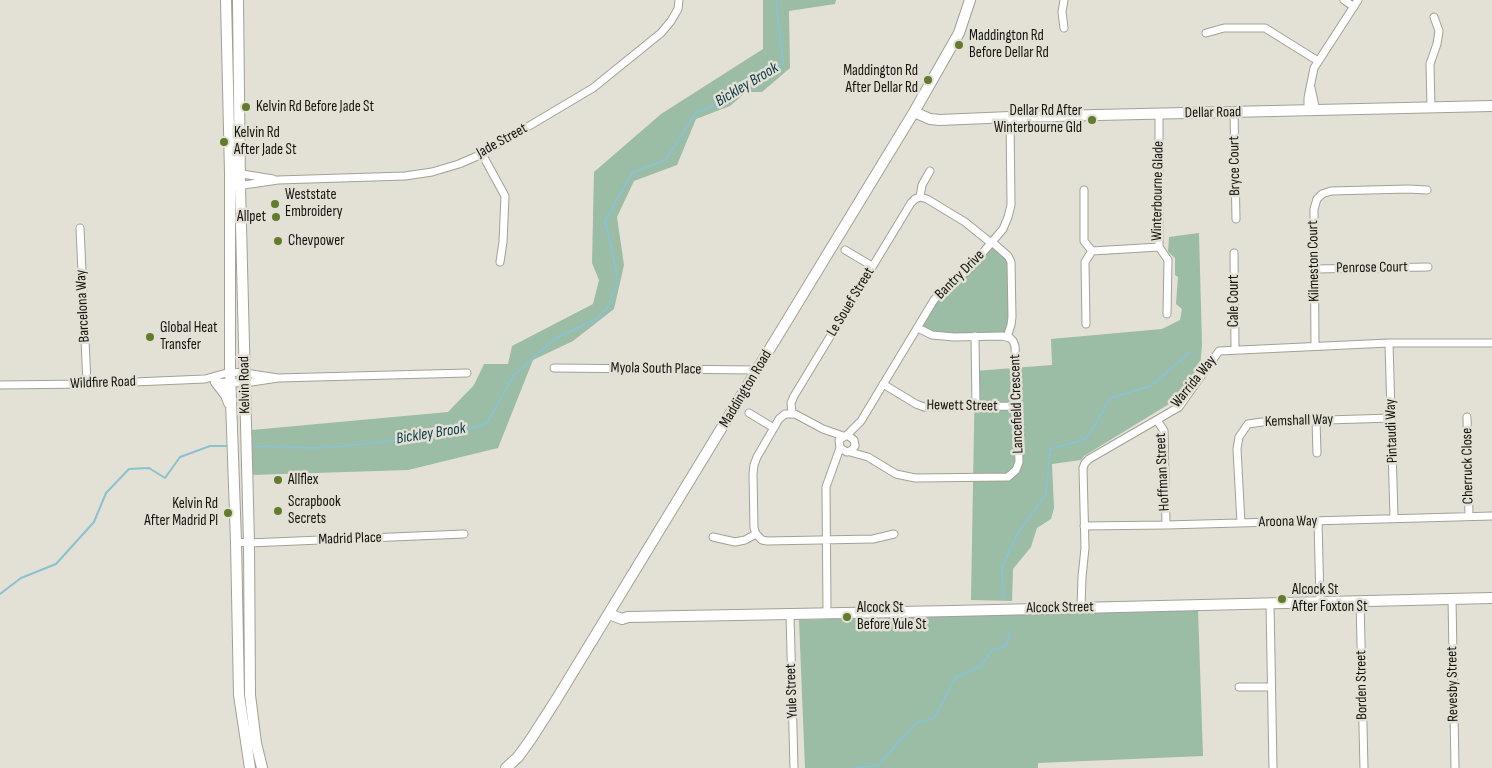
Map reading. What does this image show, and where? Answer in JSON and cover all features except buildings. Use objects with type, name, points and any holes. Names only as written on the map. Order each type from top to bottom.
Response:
[{"type":"main road","name":"Kelvin Road","points":[[226,0],[229,114],[235,173]]},
{"type":"main road","name":"Kelvin Road","points":[[238,0],[239,99],[235,173],[230,378],[240,695],[250,768]]},
{"type":"main road","name":"Maddington Road","points":[[506,768],[518,757],[531,739],[758,370],[959,33],[970,0]]},
{"type":"main road","points":[[229,114],[234,113],[236,110],[239,99]]},
{"type":"main road","name":"Dellar Road","points":[[916,108],[930,119],[940,120],[1490,107]]},
{"type":"main road","name":"Kelvin Road","points":[[235,186],[245,378],[250,695],[256,742],[262,768]]},
{"type":"main road","points":[[216,382],[226,395],[232,409]]},
{"type":"main road","name":"Alcock Street","points":[[611,610],[622,619],[628,617],[1492,598]]},
{"type":"main road","points":[[238,631],[249,630]]},
{"type":"street","name":"Jade Street","points":[[235,186],[278,180],[405,176],[441,170],[459,164],[482,154],[593,88],[661,33],[678,9],[679,0]]},
{"type":"street","points":[[1064,0],[1062,12],[1064,28]]},
{"type":"street","points":[[1312,111],[1311,88],[1313,73],[1318,61],[1356,3],[1344,0]]},
{"type":"street","points":[[1431,108],[1430,64],[1439,31],[1434,17]]},
{"type":"street","points":[[1206,33],[1224,28],[1264,28],[1318,61]]},
{"type":"street","name":"Bryce Court","points":[[1234,112],[1236,219]]},
{"type":"street","name":"Winterbourne Glade","points":[[1092,251],[1159,247],[1159,114]]},
{"type":"street","name":"Bantry Drive","points":[[845,436],[861,420],[938,295],[968,270],[1003,229],[1011,205],[1010,117]]},
{"type":"street","points":[[482,154],[504,196],[504,242],[500,262]]},
{"type":"street","name":"Le Souef Street","points":[[792,413],[791,403],[794,396],[911,203],[920,197],[922,184],[930,171]]},
{"type":"street","name":"Jade Street","points":[[235,173],[278,180]]},
{"type":"street","points":[[1084,190],[1084,241],[1092,251],[1086,262],[1086,324]]},
{"type":"street","name":"Kilmeston Court","points":[[1315,346],[1314,209],[1317,199],[1321,194],[1331,191],[1428,190]]},
{"type":"street","points":[[920,197],[927,199],[965,222],[1008,256],[1011,262],[1012,326],[1007,337]]},
{"type":"street","name":"Barcelona Way","points":[[80,228],[87,384]]},
{"type":"street","points":[[1159,247],[1168,260],[1167,314]]},
{"type":"street","points":[[845,250],[872,266]]},
{"type":"street","name":"Cale Court","points":[[1234,253],[1235,350]]},
{"type":"street","name":"Penrose Court","points":[[1315,269],[1428,267]]},
{"type":"street","name":"Lancefield Crescent","points":[[848,452],[868,457],[896,474],[915,478],[1008,477],[1016,470],[1018,462],[1017,406],[1015,346],[1013,342],[1007,337],[1002,336],[932,335],[918,328]]},
{"type":"street","points":[[975,336],[976,407]]},
{"type":"street","name":"Warrida Way","points":[[1081,608],[1085,463],[1179,407],[1219,351],[1389,343],[1492,343]]},
{"type":"street","name":"Pintaudi Way","points":[[1389,343],[1394,518]]},
{"type":"street","name":"Myola South Place","points":[[554,368],[758,370]]},
{"type":"street","name":"Wildfire Road","points":[[0,384],[87,384],[230,378],[467,373]]},
{"type":"street","name":"Wildfire Road","points":[[205,379],[216,382],[230,378]]},
{"type":"street","name":"Hewett Street","points":[[884,384],[916,404],[924,406],[1017,406]]},
{"type":"street","points":[[749,413],[774,428]]},
{"type":"street","points":[[833,468],[854,448],[855,441],[823,429],[798,415],[792,413],[782,416],[757,457],[752,474],[754,528],[756,534],[762,540],[767,541],[873,539],[894,534]]},
{"type":"street","name":"Cherruck Close","points":[[1467,416],[1469,516]]},
{"type":"street","name":"Kemshall Way","points":[[1241,523],[1237,449],[1239,437],[1248,424],[1392,418]]},
{"type":"street","name":"Bantry Drive","points":[[855,441],[861,420]]},
{"type":"street","name":"Hoffman Street","points":[[1157,420],[1164,431],[1166,525]]},
{"type":"street","points":[[1316,420],[1317,453]]},
{"type":"street","points":[[823,429],[839,447],[848,452]]},
{"type":"street","points":[[827,613],[826,487],[839,447],[839,440],[845,436]]},
{"type":"street","name":"Lancefield Crescent","points":[[855,441],[868,457]]},
{"type":"street","name":"Aroona Way","points":[[1084,526],[1492,516]]},
{"type":"street","points":[[1318,521],[1320,602]]},
{"type":"street","name":"Madrid Place","points":[[236,542],[464,534]]},
{"type":"street","points":[[713,536],[735,542],[745,540],[756,534]]},
{"type":"street","name":"Revesby Street","points":[[1452,599],[1455,768]]},
{"type":"street","name":"Borden Street","points":[[1360,601],[1364,768]]},
{"type":"street","points":[[1270,603],[1272,768]]},
{"type":"street","name":"Yule Street","points":[[790,614],[794,768]]},
{"type":"street","points":[[1239,687],[1271,687]]},
{"type":"green space","points":[[763,0],[836,0],[835,4],[789,11],[790,68],[762,92],[746,92],[730,106],[696,119],[677,165],[634,181],[617,217],[624,265],[614,309],[573,341],[533,360],[498,448],[408,470],[252,475],[252,430],[448,412],[474,385],[484,364],[508,364],[512,346],[593,304],[599,280],[592,263],[594,172],[661,114],[763,49]]},
{"type":"green space","points":[[1199,233],[1202,344],[1200,369],[1169,404],[1084,456],[1081,460],[1052,464],[1054,508],[1051,519],[1037,528],[1031,547],[1013,569],[1012,601],[971,600],[975,371],[1052,365],[1051,339],[1162,329],[1180,320],[1182,309],[1176,304],[1178,277],[1175,275],[1175,258],[1168,252],[1169,237]]},
{"type":"green space","points":[[992,242],[1008,256],[1010,329],[1007,337],[932,335],[918,328],[929,309]]},
{"type":"green space","points":[[1198,610],[1203,756],[1038,763],[1038,768],[805,768],[799,620],[1086,611]]},
{"type":"waterway","name":"Bickley Brook","points":[[250,446],[315,448],[366,444],[460,432],[487,423],[514,375],[554,339],[595,320],[608,307],[617,284],[615,264],[605,221],[632,173],[665,160],[696,113],[730,99],[740,86],[783,63],[776,0]]},
{"type":"waterway","points":[[1003,599],[1002,567],[1018,533],[1046,494],[1050,449],[1086,439],[1111,398],[1151,386],[1190,352]]},
{"type":"waterway","name":"Bickley Brook","points":[[0,594],[21,578],[56,564],[94,522],[106,493],[129,469],[149,468],[165,478],[180,457],[210,446],[228,446]]},
{"type":"waterway","points":[[854,768],[878,765],[916,723],[934,718],[955,678],[981,666],[992,650],[1006,646],[1010,631]]},
{"type":"place","name":"Maddington Rd Before Dellar Rd","points":[[959,45]]},
{"type":"place","name":"Maddington Rd After Dellar Rd","points":[[928,80]]},
{"type":"place","name":"Kelvin Rd Before Jade St","points":[[246,107]]},
{"type":"place","name":"Dellar Rd After Winterbourne Gld","points":[[1092,120]]},
{"type":"place","name":"Kelvin Rd After Jade St","points":[[224,142]]},
{"type":"place","name":"Weststate Embroidery","points":[[275,204]]},
{"type":"place","name":"Allpet","points":[[276,217]]},
{"type":"place","name":"Chevpower","points":[[278,241]]},
{"type":"place","name":"Global Heat Transfer","points":[[150,337]]},
{"type":"place","name":"Allflex","points":[[278,480]]},
{"type":"place","name":"Scrapbook Secrets","points":[[278,511]]},
{"type":"place","name":"Kelvin Rd After Madrid Pl","points":[[228,513]]},
{"type":"place","name":"Alcock St After Foxton St","points":[[1282,599]]},
{"type":"place","name":"Alcock St Before Yule St","points":[[847,617]]}]
